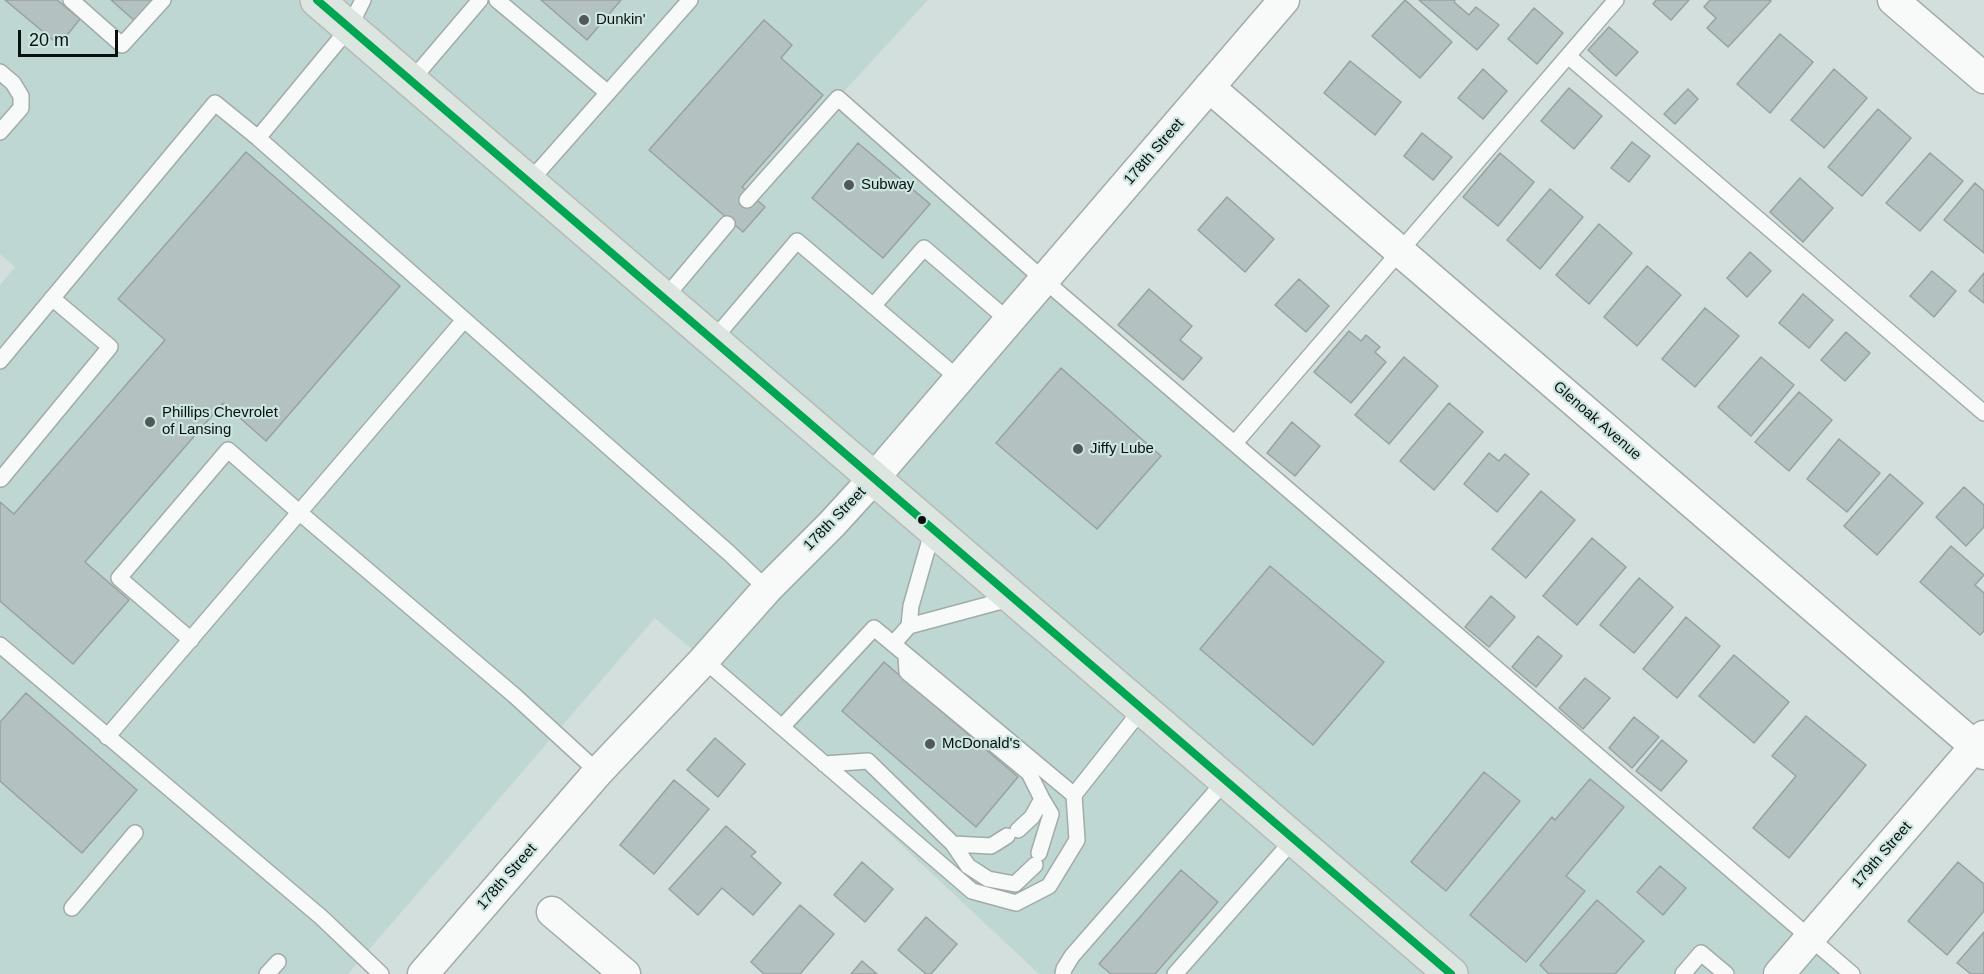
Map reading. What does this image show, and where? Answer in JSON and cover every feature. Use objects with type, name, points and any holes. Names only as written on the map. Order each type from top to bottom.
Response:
[{"type":"main road","points":[[317,0],[356,14],[411,81],[1451,974]]},
{"type":"street","name":"178th Street","points":[[423,974],[598,772],[704,660],[767,589],[874,478],[1284,0]]},
{"type":"street","points":[[1893,0],[1984,78]]},
{"type":"street","name":"Glenoak Avenue","points":[[1209,87],[1981,746]]},
{"type":"street","name":"179th Street","points":[[1779,974],[1981,746]]},
{"type":"street","points":[[552,912],[625,974]]},
{"type":"lane","points":[[80,3],[112,28],[122,45],[163,0]]},
{"type":"lane","points":[[411,81],[480,0]]},
{"type":"lane","points":[[497,0],[608,93]]},
{"type":"lane","points":[[529,182],[690,0]]},
{"type":"lane","points":[[1235,444],[1616,0]]},
{"type":"lane","points":[[258,138],[356,14]]},
{"type":"lane","points":[[1568,56],[1984,413]]},
{"type":"lane","points":[[0,72],[13,83],[21,96],[21,108],[0,132]]},
{"type":"lane","points":[[747,200],[838,98],[1044,280],[1852,974]]},
{"type":"lane","points":[[0,361],[215,103],[258,138],[767,589]]},
{"type":"lane","points":[[664,298],[727,224]]},
{"type":"lane","points":[[713,340],[797,241],[959,379]]},
{"type":"lane","points":[[873,306],[924,248],[1009,321]]},
{"type":"lane","points":[[0,477],[110,347],[52,298]]},
{"type":"lane","points":[[107,737],[464,320]]},
{"type":"lane","points":[[191,640],[119,578],[228,450],[515,696],[598,772]]},
{"type":"lane","points":[[909,626],[911,606],[933,529]]},
{"type":"lane","points":[[893,644],[909,626],[1013,598]]},
{"type":"lane","points":[[782,727],[874,628],[1074,795]]},
{"type":"lane","points":[[0,645],[321,917],[381,974]]},
{"type":"lane","points":[[824,764],[868,761],[953,844],[968,866],[988,879],[1015,884],[1037,859],[1051,814],[1029,774],[907,672],[906,656]]},
{"type":"lane","points":[[704,660],[972,891],[1016,903],[1049,886],[1077,840],[1074,795],[1142,709]]},
{"type":"lane","points":[[1063,974],[1072,956],[1226,780]]},
{"type":"lane","points":[[953,844],[991,846],[1013,833],[1032,817],[1042,799]]},
{"type":"lane","points":[[72,908],[135,833]]},
{"type":"lane","points":[[1175,974],[1294,839]]},
{"type":"lane","points":[[1683,974],[1701,953],[1726,974]]},
{"type":"lane","points":[[267,974],[278,962]]},
{"type":"shaded area","points":[[0,0],[928,0],[838,98],[1853,974],[1039,974],[704,660],[655,618],[348,974],[0,974],[0,285],[15,267],[0,254]]},
{"type":"building","points":[[5,0],[57,0],[80,19],[59,45]]},
{"type":"building","points":[[111,0],[156,0],[136,22]]},
{"type":"building","name":"Dunkin'","points":[[541,0],[621,0],[587,40]]},
{"type":"building","points":[[1405,0],[1452,42],[1420,78],[1372,36]]},
{"type":"building","points":[[1419,0],[1455,0],[1454,2],[1469,15],[1476,7],[1499,25],[1477,50]]},
{"type":"building","points":[[1656,0],[1689,0],[1671,20],[1653,4]]},
{"type":"building","points":[[1710,0],[1771,1],[1728,47],[1707,28],[1716,18],[1704,7]]},
{"type":"building","points":[[1534,8],[1563,33],[1537,64],[1508,39]]},
{"type":"building","points":[[764,20],[792,45],[781,58],[823,95],[742,187],[765,207],[743,232],[649,150]]},
{"type":"building","points":[[1609,27],[1638,52],[1616,76],[1588,50]]},
{"type":"building","points":[[1780,34],[1813,62],[1770,113],[1737,84]]},
{"type":"building","points":[[1350,61],[1401,102],[1375,135],[1324,93]]},
{"type":"building","points":[[1483,69],[1507,91],[1483,119],[1458,98]]},
{"type":"building","points":[[1834,69],[1867,98],[1824,148],[1791,120]]},
{"type":"building","points":[[1569,88],[1602,116],[1574,149],[1541,121]]},
{"type":"building","points":[[1688,89],[1698,99],[1675,124],[1664,114]]},
{"type":"building","points":[[1878,109],[1911,138],[1862,196],[1828,167]]},
{"type":"building","points":[[1422,133],[1452,157],[1433,180],[1404,156]]},
{"type":"building","points":[[1632,142],[1650,156],[1629,182],[1611,168]]},
{"type":"building","points":[[858,143],[930,204],[883,258],[812,198]]},
{"type":"building","name":"Phillips Chevrolet of Lansing","points":[[246,152],[400,286],[266,441],[223,403],[85,562],[129,600],[73,664],[0,601],[0,502],[14,514],[165,340],[118,299]]},
{"type":"building","points":[[1500,153],[1534,182],[1498,226],[1463,197]]},
{"type":"building","points":[[1930,153],[1963,181],[1920,231],[1886,203]]},
{"type":"building","points":[[1800,178],[1833,208],[1803,242],[1770,212]]},
{"type":"building","points":[[1975,183],[1984,191],[1984,253],[1944,220]]},
{"type":"building","points":[[1550,189],[1583,217],[1540,269],[1507,240]]},
{"type":"building","points":[[1227,197],[1274,239],[1245,272],[1198,230]]},
{"type":"building","points":[[1599,224],[1632,253],[1589,304],[1556,275]]},
{"type":"building","points":[[1750,252],[1771,271],[1747,297],[1727,278]]},
{"type":"building","points":[[1647,266],[1681,295],[1637,346],[1604,317]]},
{"type":"building","points":[[1932,271],[1956,291],[1934,317],[1910,296]]},
{"type":"building","points":[[1984,273],[1984,303],[1969,291]]},
{"type":"building","points":[[1299,279],[1329,306],[1306,332],[1275,305]]},
{"type":"building","points":[[1149,289],[1192,326],[1180,340],[1202,358],[1183,380],[1118,325]]},
{"type":"building","points":[[1803,294],[1833,320],[1809,348],[1779,323]]},
{"type":"building","points":[[1705,308],[1739,336],[1695,387],[1662,359]]},
{"type":"building","points":[[1349,331],[1361,341],[1366,335],[1380,347],[1375,352],[1386,362],[1351,403],[1314,372]]},
{"type":"building","points":[[1846,332],[1870,353],[1845,381],[1821,360]]},
{"type":"building","points":[[1404,357],[1438,386],[1389,444],[1355,415]]},
{"type":"building","points":[[1761,357],[1794,385],[1751,436],[1718,407]]},
{"type":"building","name":"Jiffy Lube","points":[[1061,368],[1161,456],[1097,529],[996,443]]},
{"type":"building","points":[[1799,392],[1832,420],[1789,471],[1755,442]]},
{"type":"building","points":[[1449,403],[1483,432],[1434,490],[1400,461]]},
{"type":"building","points":[[1292,422],[1320,446],[1295,476],[1267,453]]},
{"type":"building","points":[[1839,439],[1880,473],[1847,512],[1807,479]]},
{"type":"building","points":[[1489,453],[1499,461],[1505,454],[1529,474],[1497,512],[1464,484]]},
{"type":"building","points":[[1890,474],[1923,503],[1877,555],[1844,526]]},
{"type":"building","points":[[1964,487],[1984,505],[1984,527],[1966,546],[1936,517]]},
{"type":"building","points":[[1541,491],[1575,520],[1526,578],[1492,549]]},
{"type":"building","points":[[1592,538],[1626,567],[1577,625],[1543,596]]},
{"type":"building","points":[[1951,546],[1984,575],[1975,585],[1984,593],[1984,631],[1980,635],[1920,582]]},
{"type":"building","points":[[1270,566],[1384,662],[1313,745],[1200,649]]},
{"type":"building","points":[[1639,578],[1673,607],[1634,653],[1600,625]]},
{"type":"building","points":[[1491,596],[1515,617],[1489,647],[1465,627]]},
{"type":"building","points":[[1686,617],[1720,646],[1677,698],[1643,669]]},
{"type":"building","points":[[1538,636],[1562,656],[1536,687],[1512,667]]},
{"type":"building","points":[[1734,655],[1789,702],[1754,743],[1699,696]]},
{"type":"building","name":"McDonald's","points":[[884,662],[1018,777],[976,827],[842,711]]},
{"type":"building","points":[[1585,678],[1610,698],[1583,729],[1559,708]]},
{"type":"building","points":[[26,693],[137,790],[82,853],[0,781],[0,722]]},
{"type":"building","points":[[1806,716],[1866,765],[1789,858],[1753,828],[1796,776],[1772,756]]},
{"type":"building","points":[[1634,717],[1659,737],[1632,768],[1609,748]]},
{"type":"building","points":[[715,738],[745,764],[718,797],[687,770]]},
{"type":"building","points":[[1662,740],[1687,761],[1661,791],[1636,771]]},
{"type":"building","points":[[1484,772],[1520,801],[1446,891],[1411,862]]},
{"type":"building","points":[[1590,779],[1624,807],[1566,876],[1585,891],[1526,962],[1470,915],[1552,817],[1555,820]]},
{"type":"building","points":[[674,780],[709,809],[654,874],[620,845]]},
{"type":"building","points":[[726,826],[756,852],[751,856],[781,883],[753,915],[722,888],[698,915],[669,889]]},
{"type":"building","points":[[862,862],[893,889],[865,922],[834,895]]},
{"type":"building","points":[[1958,862],[1984,884],[1984,911],[1947,955],[1908,921]]},
{"type":"building","points":[[1660,866],[1686,888],[1663,915],[1637,892]]},
{"type":"building","points":[[1181,870],[1218,902],[1155,974],[1111,974],[1099,964]]},
{"type":"building","points":[[1597,900],[1644,941],[1615,974],[1549,974],[1540,965]]},
{"type":"building","points":[[800,905],[834,934],[800,974],[764,974],[751,962]]},
{"type":"building","points":[[926,917],[957,944],[931,974],[926,974],[898,950]]},
{"type":"building","points":[[1984,932],[1984,974],[1971,974],[1957,963]]},
{"type":"building","points":[[862,961],[877,974],[851,974]]},
{"type":"transit line","points":[[317,0],[1451,974]]},
{"type":"place","name":"Dunkin'","points":[[584,20]]},
{"type":"place","name":"Subway","points":[[849,185]]},
{"type":"place","name":"Phillips Chevrolet of Lansing","points":[[150,422]]},
{"type":"place","name":"Jiffy Lube","points":[[1078,449]]},
{"type":"place","name":"McDonald's","points":[[930,744]]}]
